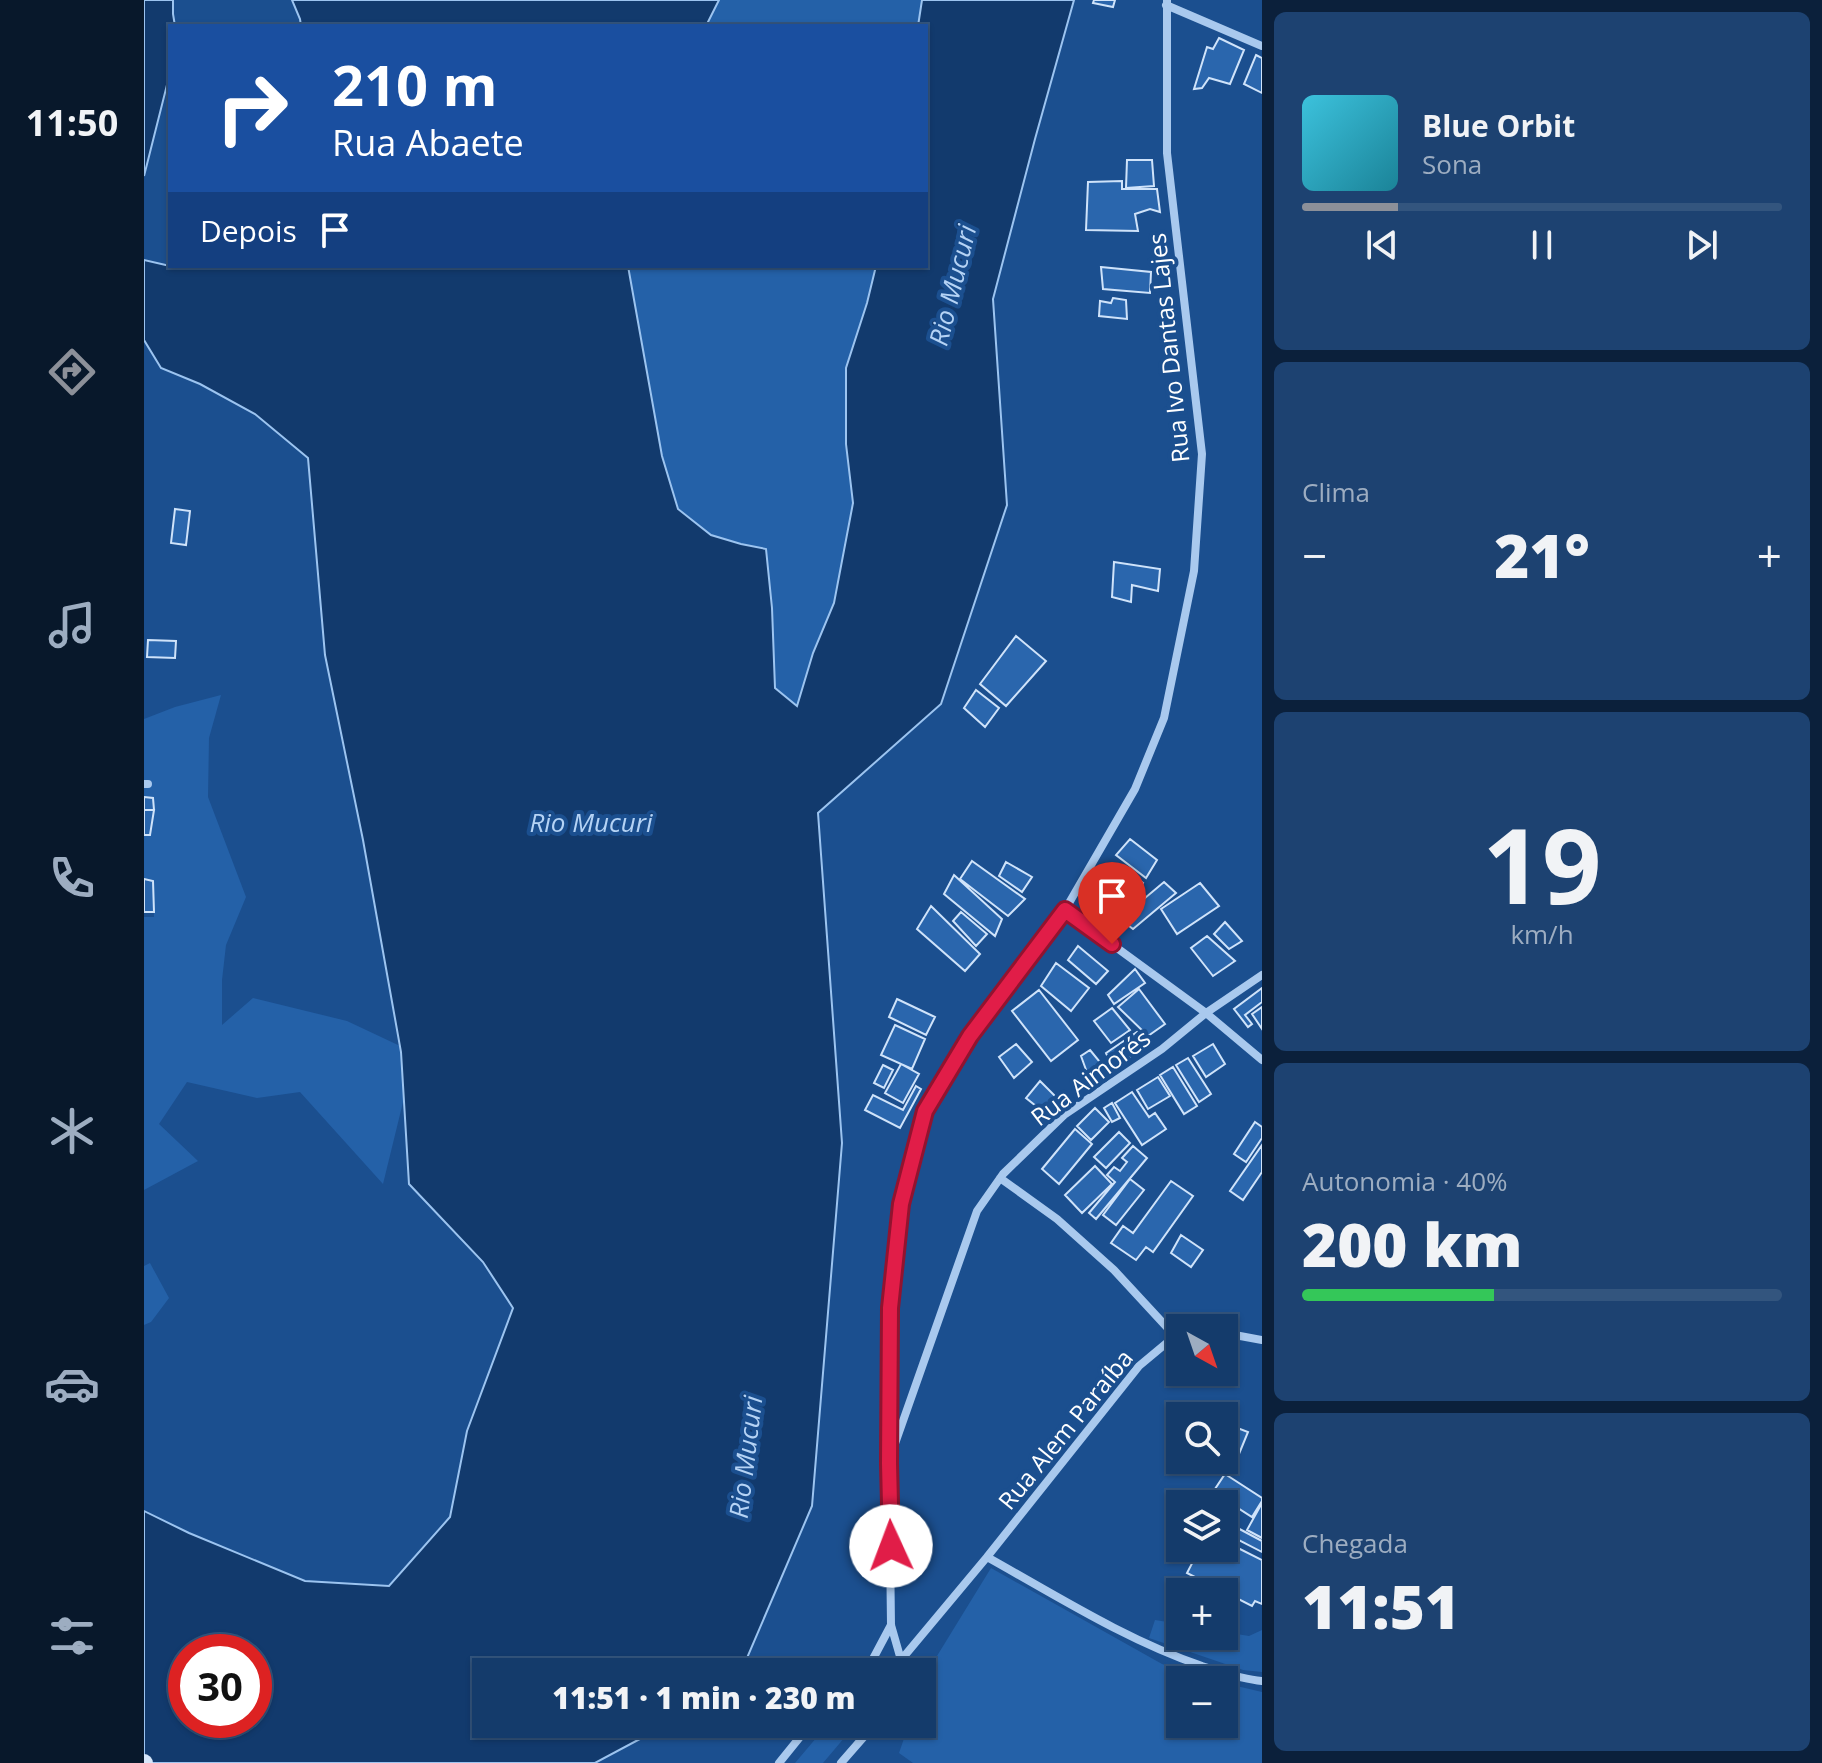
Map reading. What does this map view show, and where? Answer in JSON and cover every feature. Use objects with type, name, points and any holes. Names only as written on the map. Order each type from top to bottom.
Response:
[{"type":"street","points":[[1167,3],[1262,46]]},
{"type":"street","name":"Rua Ivo Dantas Lajes","points":[[891,1625],[890,1308],[901,1204],[925,1111],[970,1036],[1065,910],[1135,789],[1164,718],[1194,571],[1202,454],[1167,153],[1167,3]]},
{"type":"street","points":[[1065,910],[1206,1013],[1262,1060]]},
{"type":"street","name":"Rua Aimorés","points":[[889,1463],[977,1211],[1000,1178],[1064,1115],[1162,1049],[1206,1013],[1262,975]]},
{"type":"street","points":[[1000,1178],[1057,1219],[1114,1270],[1166,1324]]},
{"type":"street","points":[[1238,1336],[1262,1340]]},
{"type":"street","name":"Rua Alem Paraíba","points":[[903,1658],[1139,1366],[1166,1344]]},
{"type":"street","points":[[987,1557],[1169,1654],[1241,1679],[1262,1681]]},
{"type":"street","points":[[891,1625],[900,1658]]},
{"type":"street","points":[[875,1658],[891,1625]]},
{"type":"street","points":[[779,1763],[799,1738]]},
{"type":"street","points":[[841,1763],[863,1738]]},
{"type":"shaded area","points":[[719,0],[922,0],[918,24],[707,24]]},
{"type":"shaded area","points":[[628,268],[876,268],[846,368],[846,444],[853,503],[834,603],[813,654],[797,706],[775,688],[766,549],[711,535],[678,509],[662,456]]},
{"type":"shaded area","points":[[221,695],[209,738],[208,797],[246,897],[226,945],[222,1025],[253,998],[347,1021],[415,1053],[383,1184],[300,1092],[257,1098],[187,1082],[159,1124],[198,1161],[144,1190],[144,917],[154,917],[153,881],[144,879],[144,719]]},
{"type":"shaded area","points":[[150,1263],[169,1298],[151,1322],[144,1325],[144,1266]]},
{"type":"shaded area","points":[[991,1568],[1169,1666],[1166,1666],[1166,1738],[1238,1738],[1238,1686],[1262,1692],[1262,1763],[913,1763],[899,1753],[904,1738],[936,1738],[936,1658]]},
{"type":"shaded area","points":[[1155,1620],[1166,1622],[1166,1644],[1149,1638]]},
{"type":"shaded area","points":[[1262,1630],[1262,1672],[1231,1666],[1184,1650],[1238,1650],[1238,1634],[1249,1636]]},
{"type":"shaded area","points":[[816,1738],[844,1738],[823,1763],[795,1763]]},
{"type":"water","points":[[144,0],[173,0],[175,24],[168,24],[168,81],[144,176]]},
{"type":"water","points":[[292,0],[719,0],[707,24],[301,24]]},
{"type":"water","name":"Rio Mucuri","points":[[922,0],[1074,0],[993,299],[1007,505],[941,704],[818,813],[842,1143],[812,1506],[747,1658],[472,1658],[472,1738],[642,1738],[595,1763],[144,1763],[144,1511],[305,1581],[389,1586],[450,1517],[467,1431],[513,1308],[483,1262],[409,1184],[401,1052],[363,840],[325,655],[308,458],[255,414],[200,384],[161,368],[144,340],[144,260],[168,268],[628,268],[662,456],[678,509],[711,535],[766,549],[775,688],[797,706],[813,653],[834,603],[853,503],[846,444],[846,368],[876,268],[928,268],[928,24],[918,24]]},
{"type":"building","points":[[1094,0],[1115,0],[1113,7],[1093,3]]},
{"type":"building","points":[[1219,38],[1244,50],[1230,84],[1209,78],[1202,88],[1194,89],[1207,47],[1213,49]]},
{"type":"building","points":[[1256,55],[1262,58],[1262,93],[1244,84]]},
{"type":"building","points":[[1127,160],[1152,160],[1154,186],[1126,188]]},
{"type":"building","points":[[1122,181],[1122,189],[1157,189],[1160,212],[1150,209],[1135,214],[1138,231],[1086,230],[1088,182]]},
{"type":"building","points":[[1101,267],[1151,272],[1150,293],[1103,289]]},
{"type":"building","points":[[1113,298],[1126,300],[1127,319],[1099,316],[1100,301],[1111,303]]},
{"type":"building","points":[[175,509],[190,511],[186,545],[171,543]]},
{"type":"building","points":[[1114,562],[1160,569],[1158,591],[1132,585],[1131,602],[1112,597]]},
{"type":"building","points":[[1016,636],[1046,661],[1006,706],[980,684]]},
{"type":"building","points":[[148,640],[176,641],[175,658],[147,657]]},
{"type":"building","points":[[976,690],[999,708],[985,727],[964,708]]},
{"type":"building","points":[[144,797],[153,798],[154,810],[144,810]]},
{"type":"building","points":[[144,810],[154,810],[150,835],[144,835]]},
{"type":"building","points":[[1130,839],[1157,860],[1146,878],[1116,855]]},
{"type":"building","points":[[972,861],[1025,899],[1008,916],[960,879]]},
{"type":"building","points":[[1006,862],[1032,877],[1022,892],[999,876]]},
{"type":"building","points":[[1131,873],[1143,883],[1131,903],[1118,895]]},
{"type":"building","points":[[954,875],[1002,919],[995,936],[944,894]]},
{"type":"building","points":[[144,879],[153,881],[154,912],[144,912]]},
{"type":"building","points":[[1164,882],[1176,893],[1133,929],[1120,919]]},
{"type":"building","points":[[1200,883],[1219,906],[1177,934],[1161,909]]},
{"type":"building","points":[[1091,894],[1111,906],[1105,922],[1083,909]]},
{"type":"building","points":[[931,906],[980,954],[965,971],[917,929]]},
{"type":"building","points":[[961,912],[987,934],[976,946],[953,921]]},
{"type":"building","points":[[1225,922],[1242,941],[1229,949],[1214,934]]},
{"type":"building","points":[[1207,936],[1235,961],[1213,976],[1191,948]]},
{"type":"building","points":[[1078,946],[1108,971],[1096,984],[1068,960]]},
{"type":"building","points":[[1056,963],[1089,988],[1071,1011],[1041,986]]},
{"type":"building","points":[[1135,969],[1145,983],[1114,1004],[1108,995]]},
{"type":"building","points":[[1262,988],[1262,1002],[1245,1015],[1252,1024],[1248,1027],[1234,1009]]},
{"type":"building","points":[[1139,989],[1165,1024],[1148,1036],[1118,1007]]},
{"type":"building","points":[[1039,990],[1078,1040],[1051,1061],[1012,1011]]},
{"type":"building","points":[[897,999],[935,1017],[926,1035],[889,1017]]},
{"type":"building","points":[[1262,1007],[1262,1029],[1252,1014]]},
{"type":"building","points":[[1112,1008],[1130,1030],[1111,1043],[1094,1021]]},
{"type":"building","points":[[895,1025],[925,1039],[912,1069],[881,1055]]},
{"type":"building","points":[[1137,1032],[1149,1044],[1125,1060],[1111,1064],[1106,1053]]},
{"type":"building","points":[[1016,1044],[1032,1062],[1014,1078],[999,1057]]},
{"type":"building","points":[[1213,1044],[1225,1064],[1206,1077],[1193,1056]]},
{"type":"building","points":[[1090,1050],[1104,1067],[1089,1078],[1081,1056]]},
{"type":"building","points":[[1188,1058],[1211,1094],[1199,1102],[1176,1065]]},
{"type":"building","points":[[901,1064],[919,1074],[903,1103],[885,1093]]},
{"type":"building","points":[[883,1065],[893,1070],[884,1088],[874,1083]]},
{"type":"building","points":[[1173,1067],[1197,1106],[1184,1114],[1160,1075]]},
{"type":"building","points":[[1158,1077],[1170,1096],[1148,1109],[1137,1090]]},
{"type":"building","points":[[1040,1081],[1059,1100],[1046,1114],[1026,1098]]},
{"type":"building","points":[[916,1086],[921,1089],[900,1128],[865,1110],[873,1095],[903,1110]]},
{"type":"building","points":[[1132,1092],[1149,1117],[1155,1113],[1166,1129],[1142,1145],[1115,1103]]},
{"type":"building","points":[[1112,1103],[1120,1118],[1112,1122],[1104,1108]]},
{"type":"building","points":[[1095,1108],[1109,1122],[1091,1140],[1077,1126]]},
{"type":"building","points":[[1255,1122],[1262,1127],[1262,1138],[1246,1162],[1234,1154]]},
{"type":"building","points":[[1075,1129],[1092,1144],[1059,1184],[1042,1169]]},
{"type":"building","points":[[1119,1132],[1130,1143],[1106,1168],[1094,1157]]},
{"type":"building","points":[[1262,1145],[1262,1172],[1243,1200],[1230,1191]]},
{"type":"building","points":[[1133,1146],[1147,1158],[1096,1219],[1089,1213],[1115,1182],[1107,1175],[1114,1167],[1120,1171],[1127,1162],[1122,1158]]},
{"type":"building","points":[[1095,1166],[1112,1184],[1082,1213],[1065,1195]]},
{"type":"building","points":[[1130,1179],[1144,1190],[1116,1225],[1103,1215]]},
{"type":"building","points":[[1171,1181],[1193,1196],[1153,1252],[1146,1247],[1136,1260],[1111,1243],[1123,1226],[1133,1233]]},
{"type":"building","points":[[1181,1235],[1203,1250],[1191,1267],[1171,1253]]},
{"type":"building","points":[[1238,1428],[1248,1432],[1238,1454]]},
{"type":"building","points":[[1225,1474],[1262,1498],[1262,1501],[1252,1517],[1238,1508],[1238,1490],[1214,1490]]},
{"type":"building","points":[[1262,1503],[1262,1538],[1247,1530]]},
{"type":"building","points":[[1238,1528],[1262,1541],[1262,1552],[1238,1540]]},
{"type":"building","points":[[1238,1548],[1262,1560],[1262,1604],[1255,1601],[1252,1606],[1238,1599],[1238,1578],[1197,1578],[1187,1573],[1193,1562],[1238,1562]]},
{"type":"route","points":[[891,1546],[890,1308],[901,1204],[925,1111],[970,1036],[1065,910],[1112,944]]}]
